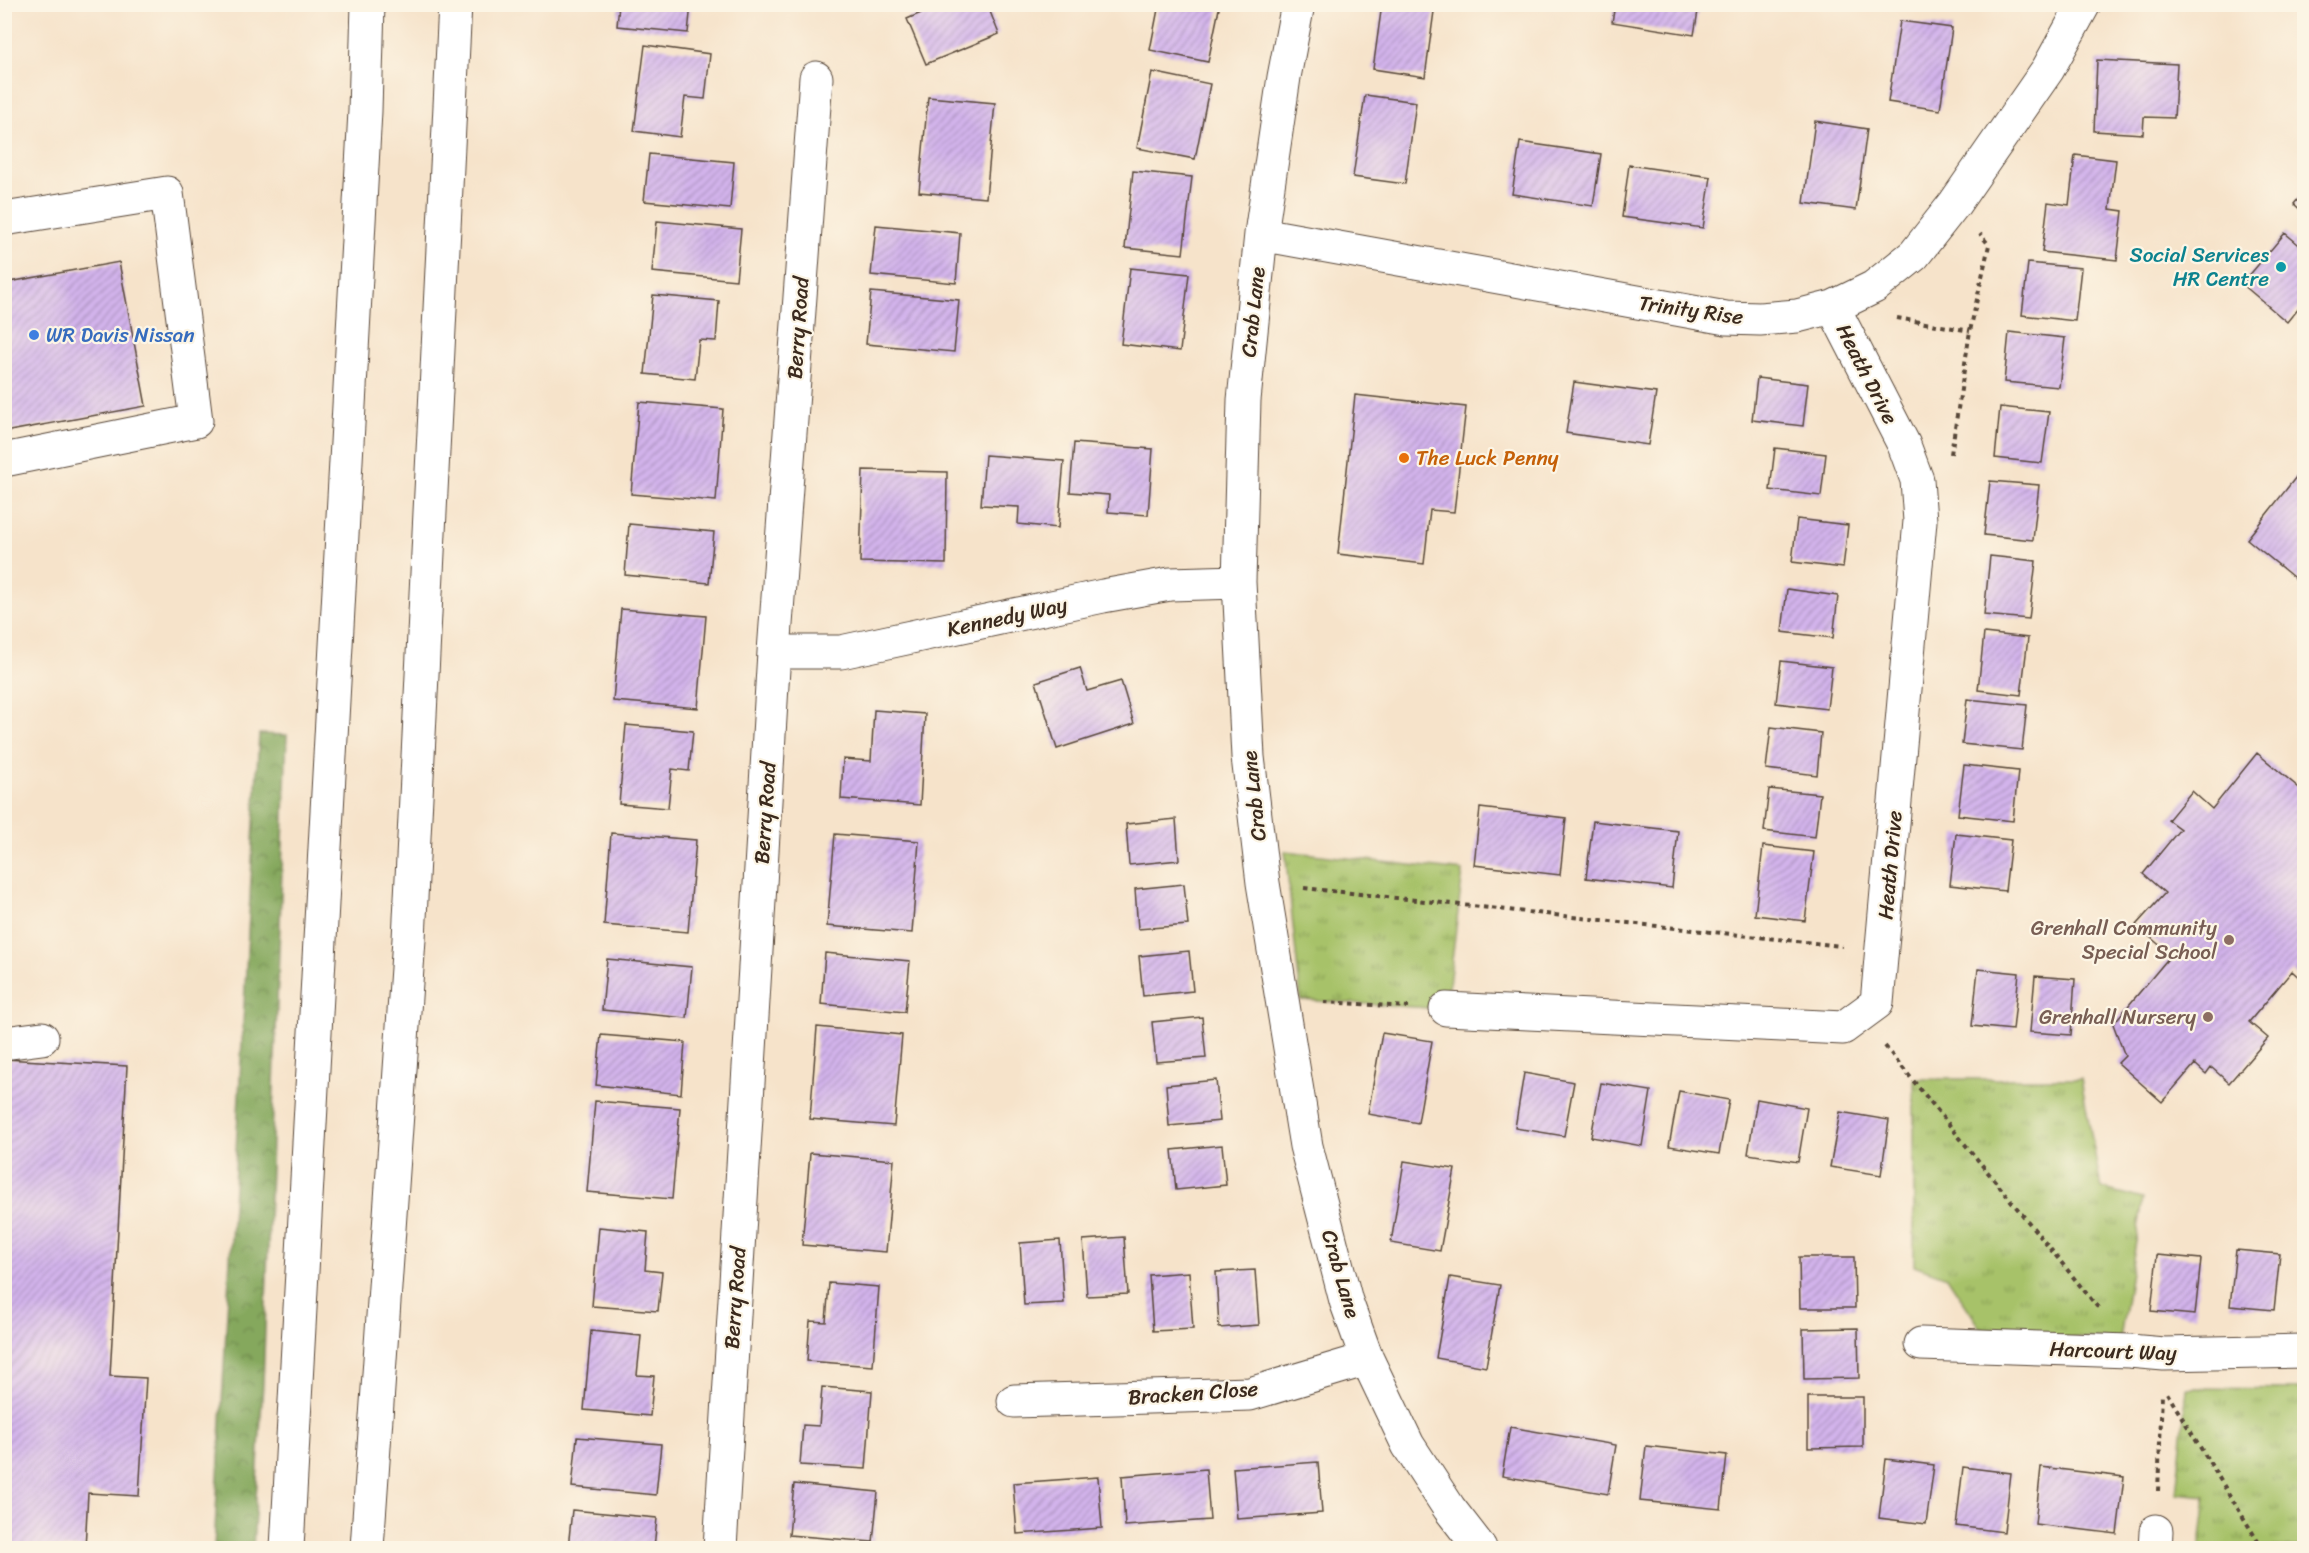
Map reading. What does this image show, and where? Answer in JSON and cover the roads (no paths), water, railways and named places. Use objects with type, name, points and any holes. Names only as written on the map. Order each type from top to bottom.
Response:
[{"type":"main road","points":[[287,1548],[365,123],[368,4]]},
{"type":"main road","points":[[367,1548],[409,939],[456,4]]},
{"type":"main road","name":"Crab Lane","points":[[1298,4],[1284,77],[1261,234],[1244,400],[1239,582],[1248,757],[1263,883],[1306,1146],[1346,1301],[1367,1359],[1408,1445],[1449,1508],[1480,1548]]},
{"type":"main road","name":"Trinity Rise","points":[[1261,234],[1726,318],[1797,316],[1833,307],[1874,287],[1914,255],[1955,203],[2048,69],[2084,4]]},
{"type":"main road","name":"Berry Road","points":[[720,1548],[774,652],[816,78]]},
{"type":"main road","points":[[4,219],[167,193],[196,421],[4,460]]},
{"type":"main road","name":"Heath Drive","points":[[1446,1009],[1843,1028],[1877,1003],[1919,554],[1920,521],[1917,480],[1904,446],[1833,307]]},
{"type":"main road","name":"Kennedy Way","points":[[774,652],[841,652],[1103,596],[1170,584],[1239,582]]},
{"type":"main road","points":[[4,1043],[42,1038]]},
{"type":"main road","name":"Harcourt Way","points":[[1921,1344],[2164,1354],[2304,1351]]},
{"type":"main road","name":"Bracken Close","points":[[1014,1401],[1250,1394],[1367,1359]]},
{"type":"place","name":"Social Services HR Centre","points":[[2281,267]]},
{"type":"place","name":"WR Davis Nissan","points":[[34,335]]},
{"type":"place","name":"The Luck Penny","points":[[1404,458]]},
{"type":"place","name":"Grenhall Community Special School","points":[[2229,940]]},
{"type":"place","name":"Grenhall Nursery","points":[[2208,1017]]}]
